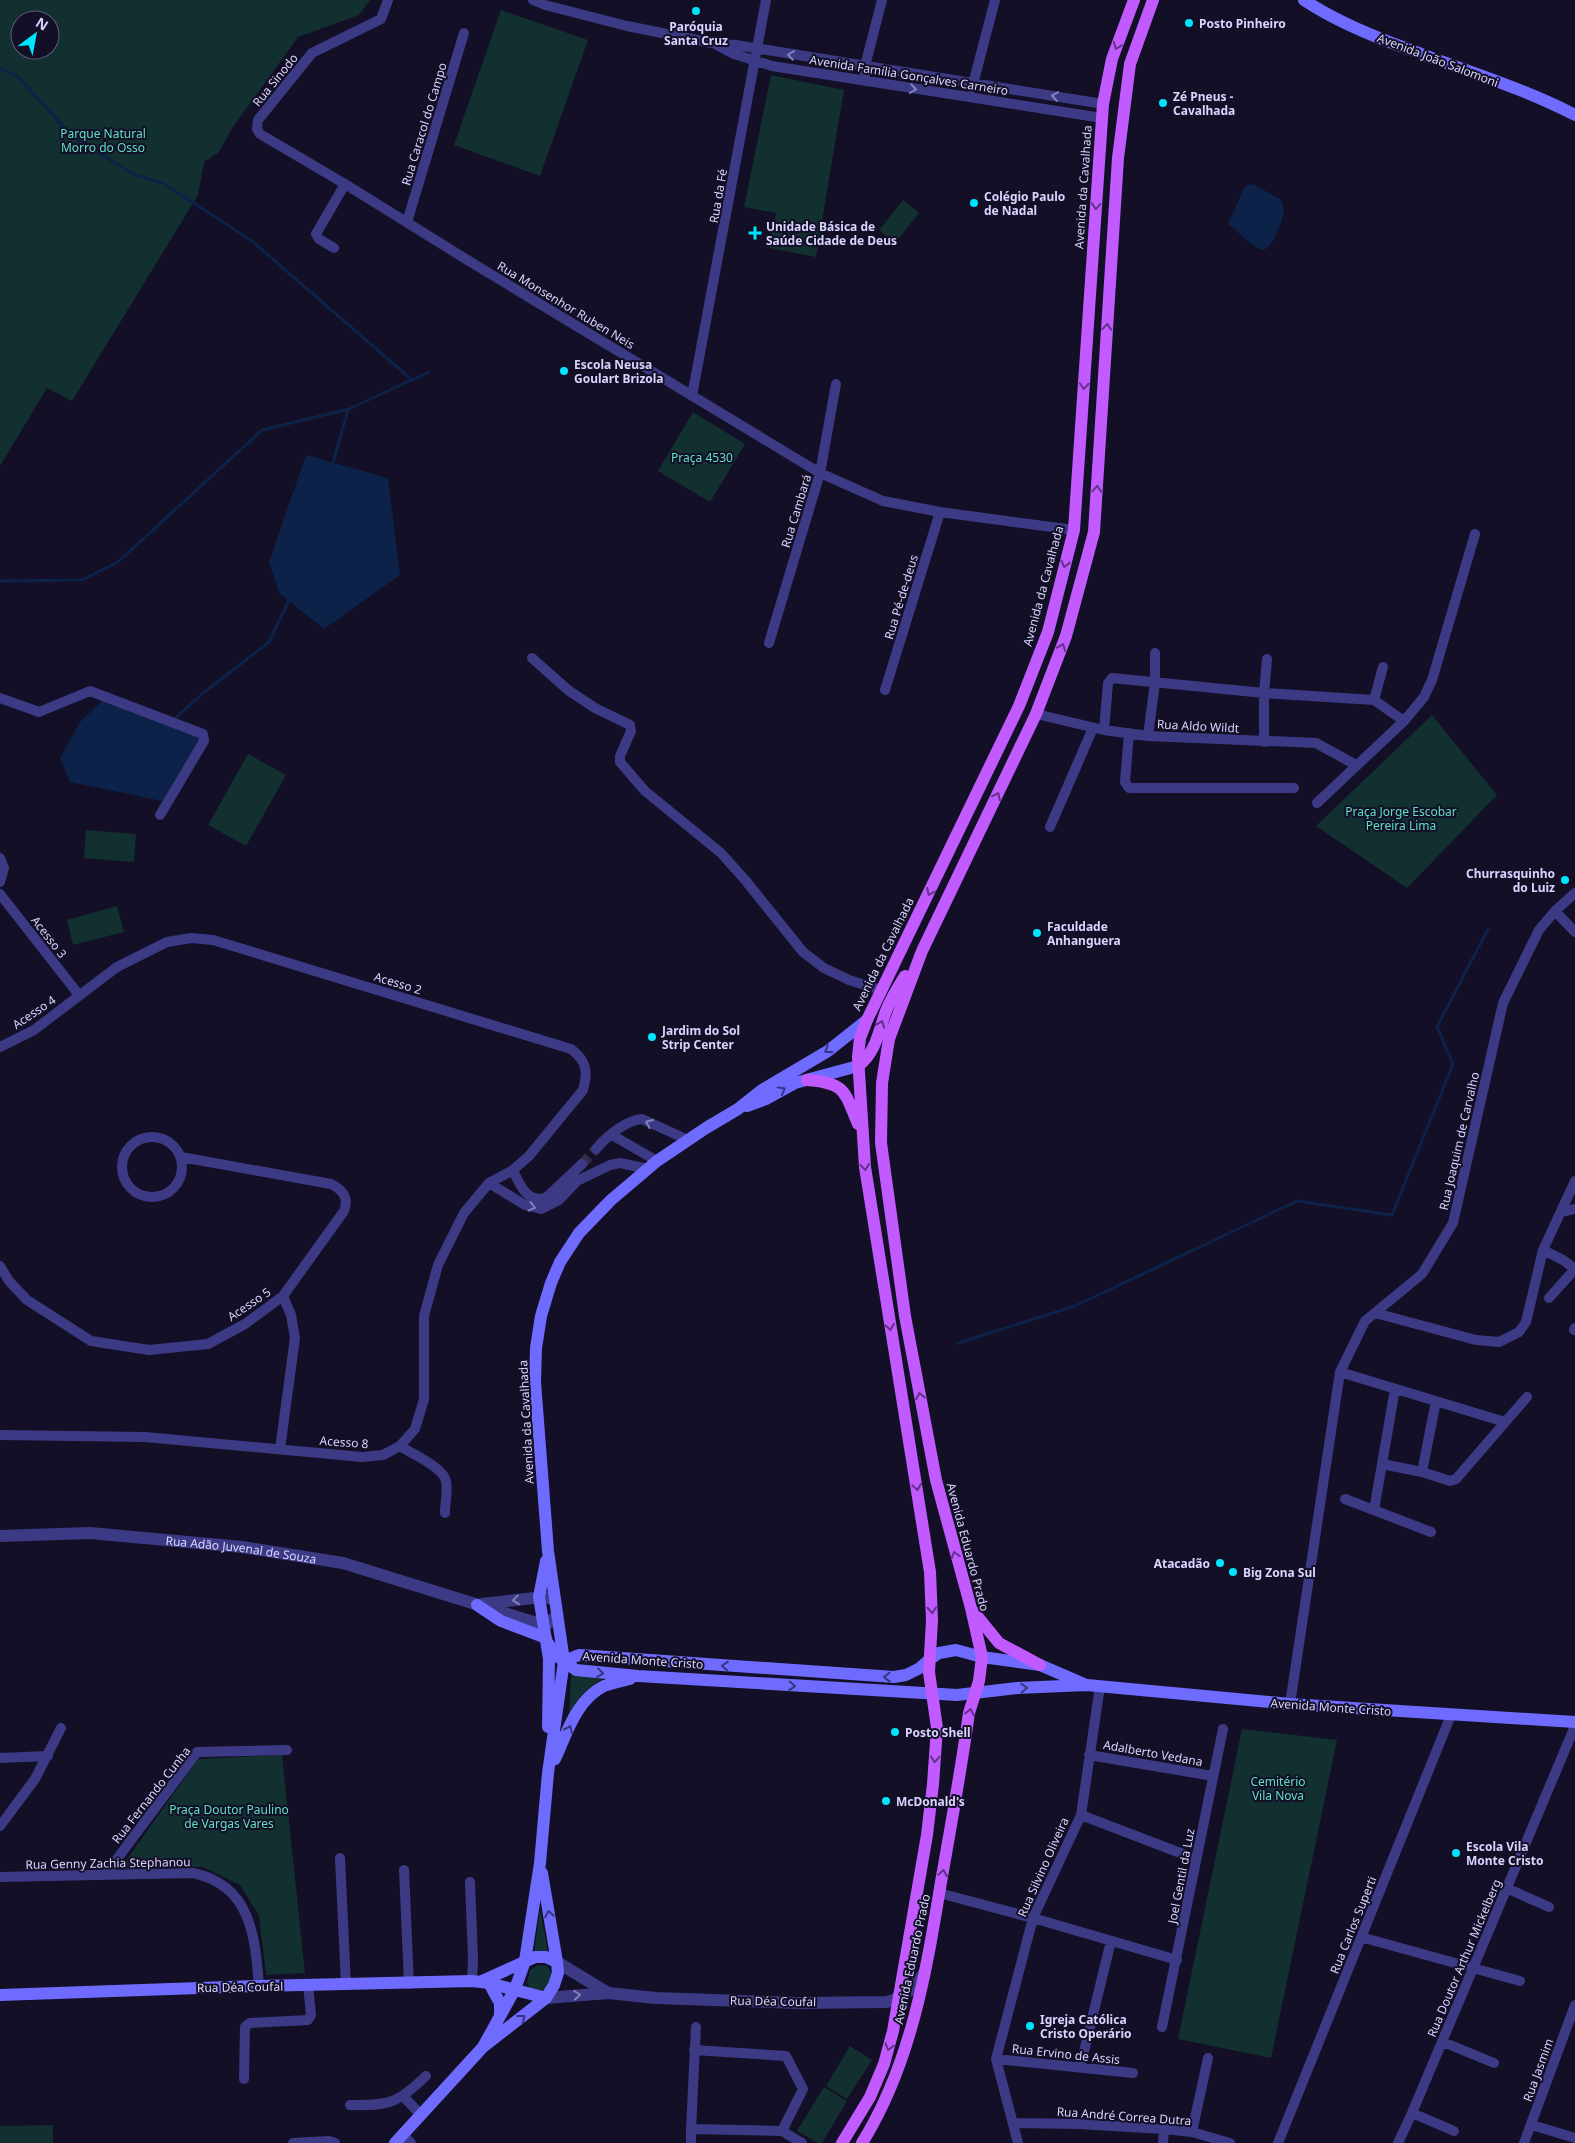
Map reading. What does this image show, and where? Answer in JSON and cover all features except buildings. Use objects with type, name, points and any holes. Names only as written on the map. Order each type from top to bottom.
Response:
[{"type":"main road","name":"Avenida da Cavalhada","points":[[483,2047],[515,1989],[525,1961],[540,1863],[548,1773],[564,1661],[548,1551],[535,1382],[536,1348],[541,1316],[551,1283],[560,1262],[579,1233],[611,1200],[652,1165],[738,1109],[762,1090],[828,1051],[867,1020],[1019,706],[1048,632],[1074,530],[1102,118],[1112,59],[1134,0]]},
{"type":"main road","points":[[858,1066],[865,1061],[872,1051],[887,1009],[907,972],[922,951],[934,927],[1036,714],[1066,636],[1094,532],[1118,158],[1130,64],[1153,0]]},
{"type":"main road","name":"Avenida João Salomoni","points":[[1304,0],[1329,16],[1378,37],[1548,101],[1575,115]]},
{"type":"main road","points":[[976,840],[972,834],[970,822],[987,773]]},
{"type":"main road","points":[[934,927],[952,872],[950,867],[944,864]]},
{"type":"main road","name":"Avenida Eduardo Prado","points":[[862,2143],[876,2120],[898,2073],[917,2010],[969,1713],[982,1657],[971,1608],[949,1533],[934,1470],[905,1316],[881,1143],[882,1083],[887,1047],[895,1019],[922,951]]},
{"type":"main road","name":"Avenida Eduardo Prado","points":[[842,2143],[870,2097],[884,2064],[899,1999],[932,1803],[937,1728],[929,1672],[932,1620],[930,1572],[869,1198],[861,1133],[858,1066],[860,1038],[867,1020]]},
{"type":"main road","name":"Avenida da Cavalhada","points":[[738,1109],[766,1099],[795,1084],[858,1066]]},
{"type":"main road","points":[[808,1080],[831,1082],[846,1094],[861,1133]]},
{"type":"main road","name":"Avenida da Cavalhada","points":[[548,1551],[538,1597],[546,1640],[548,1773]]},
{"type":"main road","points":[[477,1605],[501,1621],[546,1640],[553,1651],[564,1661],[556,1679],[553,1706],[548,1721]]},
{"type":"main road","points":[[971,1608],[999,1642],[1040,1665]]},
{"type":"main road","name":"Avenida Monte Cristo","points":[[564,1661],[579,1655],[894,1677],[906,1675],[920,1668],[930,1658],[947,1651],[956,1650],[982,1657],[1040,1665],[1093,1686]]},
{"type":"main road","name":"Avenida Monte Cristo","points":[[564,1661],[576,1670],[638,1676],[909,1693],[957,1695],[975,1692],[1093,1686],[1290,1704],[1575,1722]]},
{"type":"main road","points":[[548,1773],[576,1713],[589,1696],[604,1686],[638,1676]]},
{"type":"main road","name":"Avenida da Cavalhada","points":[[403,2140],[421,2115],[483,2047],[546,1998],[554,1985],[558,1973],[557,1962],[540,1863]]},
{"type":"main road","name":"Rua Déa Coufal","points":[[481,1982],[535,1957],[546,1957],[557,1962]]},
{"type":"main road","points":[[481,1982],[500,2003],[500,2017]]},
{"type":"main road","name":"Rua Déa Coufal","points":[[0,1995],[259,1986],[481,1982],[546,1998]]},
{"type":"street","name":"Rua Sinodo","points":[[257,129],[258,120],[312,53],[381,19],[388,0]]},
{"type":"street","name":"Avenida Família Gonçalves Carneiro","points":[[533,0],[545,5],[627,26],[717,44],[757,48],[1104,104]]},
{"type":"street","name":"Rua da Fé","points":[[692,396],[766,0]]},
{"type":"street","points":[[864,81],[865,66],[882,0]]},
{"type":"street","points":[[971,98],[973,83],[995,0]]},
{"type":"street","name":"Rua Caracol do Campo","points":[[407,222],[464,33]]},
{"type":"street","name":"Avenida Família Gonçalves Carneiro","points":[[717,44],[734,54],[755,62],[1102,118]]},
{"type":"street","name":"Rua Monsenhor Ruben Neis","points":[[257,129],[265,138],[345,184],[820,473],[883,501],[940,512],[1074,530]]},
{"type":"street","points":[[334,248],[319,239],[316,234],[345,184]]},
{"type":"street","name":"Rua Cambará","points":[[769,643],[820,473],[836,384]]},
{"type":"street","name":"Rua Pé-de-deus","points":[[884,690],[940,512]]},
{"type":"street","points":[[1317,803],[1404,721],[1424,698],[1432,680],[1475,534]]},
{"type":"street","points":[[1148,736],[1155,683],[1155,653]]},
{"type":"street","points":[[532,658],[568,690],[595,708],[630,725],[631,730],[620,756],[620,762],[623,767],[645,791],[721,854],[746,881],[803,952],[824,968],[840,976],[882,990]]},
{"type":"street","points":[[1264,742],[1264,693],[1267,659]]},
{"type":"street","points":[[1374,700],[1383,667]]},
{"type":"street","points":[[1050,827],[1099,729],[1110,679],[1264,693],[1374,700],[1404,721]]},
{"type":"street","points":[[0,698],[39,712],[90,691],[203,734],[204,741],[160,815]]},
{"type":"street","name":"Rua Aldo Wildt","points":[[1036,714],[1099,729],[1148,736],[1317,743],[1356,765]]},
{"type":"street","points":[[1129,733],[1125,782],[1129,788],[1294,788]]},
{"type":"street","points":[[0,858],[4,868],[0,882]]},
{"type":"street","name":"Rua Joaquim de Carvalho","points":[[1290,1704],[1340,1372],[1365,1321],[1422,1274],[1453,1223],[1503,1002],[1539,930],[1555,911],[1575,893]]},
{"type":"street","name":"Acesso 3","points":[[0,894],[79,995]]},
{"type":"street","points":[[1555,911],[1575,932]]},
{"type":"street","name":"Acesso 2","points":[[79,995],[117,967],[167,942],[191,938],[213,940],[571,1049],[581,1056],[585,1068],[586,1079],[583,1090],[529,1156],[513,1170]]},
{"type":"street","name":"Acesso 4","points":[[0,1047],[34,1030],[79,995]]},
{"type":"street","points":[[596,1149],[629,1123],[642,1119],[688,1140]]},
{"type":"street","points":[[612,1135],[652,1165]]},
{"type":"street","points":[[152,1136],[161,1138],[176,1148],[181,1157],[183,1167],[178,1182],[167,1193],[157,1197],[147,1197],[137,1193],[129,1186],[124,1177],[122,1166],[124,1157],[128,1149],[143,1138],[152,1136]]},
{"type":"street","name":"Acesso 5","points":[[0,1266],[8,1280],[27,1300],[91,1341],[149,1350],[208,1344],[245,1324],[283,1296],[344,1212],[347,1204],[345,1197],[340,1188],[331,1184],[181,1157]]},
{"type":"street","points":[[490,1183],[525,1206],[541,1209],[558,1200],[577,1181],[610,1165],[620,1163],[652,1165]]},
{"type":"street","points":[[445,1513],[446,1483],[444,1475],[438,1469],[400,1446],[414,1429],[424,1399],[424,1316],[438,1266],[464,1213],[490,1183],[513,1170],[525,1192],[535,1198],[542,1199],[547,1197],[582,1164]]},
{"type":"street","points":[[1375,1313],[1476,1340],[1499,1342],[1520,1332],[1526,1322],[1543,1250],[1575,1181]]},
{"type":"street","points":[[1561,1212],[1575,1209]]},
{"type":"street","points":[[1543,1250],[1563,1260],[1575,1269],[1549,1298]]},
{"type":"street","points":[[280,1449],[295,1338],[291,1315],[283,1296]]},
{"type":"street","points":[[1340,1372],[1505,1422]]},
{"type":"street","points":[[1374,1510],[1395,1389]]},
{"type":"street","points":[[1382,1464],[1422,1472],[1450,1481],[1456,1479],[1527,1397]]},
{"type":"street","points":[[1422,1472],[1436,1401]]},
{"type":"street","name":"Acesso 8","points":[[0,1435],[145,1437],[362,1457],[383,1455],[400,1446]]},
{"type":"street","points":[[1345,1499],[1431,1532]]},
{"type":"street","name":"Rua Adão Juvenal de Souza","points":[[0,1536],[90,1533],[242,1547],[343,1563],[543,1625]]},
{"type":"street","name":"Rua Adão Juvenal de Souza","points":[[477,1605],[538,1597],[551,1597],[554,1599]]},
{"type":"street","points":[[543,1625],[550,1623],[556,1616]]},
{"type":"street","name":"Rua Silvino Oliveira","points":[[996,2059],[1032,1918],[1081,1814],[1089,1755],[1093,1686]]},
{"type":"street","name":"Rua Carlos Superti","points":[[1278,2143],[1451,1715]]},
{"type":"street","name":"Rua Doutor Arthur Mickelberg","points":[[1398,2143],[1575,1726]]},
{"type":"street","points":[[0,1826],[35,1779],[61,1728]]},
{"type":"street","name":"Joel Gentil da Luz","points":[[1162,2027],[1223,1729]]},
{"type":"street","name":"Rua Fernando Cunha","points":[[105,1875],[197,1752],[287,1750]]},
{"type":"street","name":"Adalberto Vedana","points":[[1089,1755],[1213,1776]]},
{"type":"street","points":[[0,1758],[48,1756]]},
{"type":"street","points":[[1081,1814],[1196,1860]]},
{"type":"street","points":[[340,1858],[346,1985]]},
{"type":"street","points":[[404,1870],[409,1984]]},
{"type":"street","name":"Rua Genny Zachia Stephanou","points":[[0,1878],[193,1873],[210,1877],[226,1886],[240,1902],[250,1923],[259,1986]]},
{"type":"street","points":[[470,1882],[473,1958],[481,1982]]},
{"type":"street","points":[[1506,1888],[1549,1907]]},
{"type":"street","points":[[939,1893],[1177,1960]]},
{"type":"street","points":[[1361,1937],[1520,1981]]},
{"type":"street","points":[[1080,2068],[1112,1941]]},
{"type":"street","name":"Rua Déa Coufal","points":[[557,1962],[608,1993]]},
{"type":"street","points":[[899,1999],[912,1989],[925,1972]]},
{"type":"street","points":[[244,2079],[245,2027],[250,2023],[308,2020],[311,2015],[308,1985]]},
{"type":"street","name":"Rua Déa Coufal","points":[[546,1998],[608,1993],[656,1998],[797,2002],[887,2002],[899,1999]]},
{"type":"street","name":"Rua Jasmim","points":[[1524,2143],[1575,2005]]},
{"type":"street","points":[[691,2143],[696,2027]]},
{"type":"street","points":[[1442,2042],[1494,2063]]},
{"type":"street","points":[[694,2050],[786,2056],[803,2089],[782,2131]]},
{"type":"street","points":[[1192,2132],[1208,2058]]},
{"type":"street","points":[[996,2059],[1018,2143]]},
{"type":"street","name":"Rua Ervino de Assis","points":[[996,2059],[1133,2073]]},
{"type":"street","points":[[350,2105],[379,2106],[403,2096],[426,2076]]},
{"type":"street","points":[[403,2096],[421,2115]]},
{"type":"street","points":[[1412,2113],[1454,2131]]},
{"type":"street","name":"Rua André Correa Dutra","points":[[1014,2123],[1078,2124],[1164,2129],[1192,2132],[1217,2141],[1230,2143]]},
{"type":"street","points":[[1532,2125],[1575,2138]]},
{"type":"street","points":[[691,2129],[782,2131],[802,2143]]},
{"type":"street","points":[[1163,2143],[1164,2129]]},
{"type":"street","points":[[293,2143],[329,2141],[334,2143]]},
{"type":"green space","name":"Parque Natural Morro do Osso","points":[[0,0],[370,0],[359,15],[298,37],[233,127],[219,152],[204,162],[198,195],[72,401],[47,388],[0,466]]},
{"type":"green space","points":[[501,10],[588,40],[540,176],[454,145]]},
{"type":"green space","points":[[771,75],[844,90],[816,257],[769,248],[776,213],[744,207]]},
{"type":"green space","points":[[903,200],[919,213],[895,243],[879,230]]},
{"type":"green space","name":"Praça 4530","points":[[693,412],[745,444],[710,502],[658,471]]},
{"type":"green space","name":"Praça Jorge Escobar Pereira Lima","points":[[1432,715],[1497,795],[1407,888],[1316,826]]},
{"type":"green space","points":[[248,754],[286,775],[246,846],[208,825]]},
{"type":"green space","points":[[86,830],[136,834],[134,862],[84,858]]},
{"type":"green space","points":[[117,906],[124,932],[73,945],[67,920]]},
{"type":"green space","points":[[571,1675],[606,1677],[585,1692],[569,1713]]},
{"type":"green space","name":"Cemitério Vila Nova","points":[[1242,1729],[1337,1740],[1271,2058],[1178,2039]]},
{"type":"green space","name":"Praça Doutor Paulino de Vargas Vares","points":[[282,1755],[305,1973],[266,1975],[259,1916],[240,1885],[203,1867],[120,1869],[198,1759]]},
{"type":"green space","points":[[540,1908],[548,1953],[534,1953]]},
{"type":"green space","points":[[538,1965],[547,1966],[552,1973],[547,1989],[543,1993],[531,1990],[527,1983],[530,1970]]},
{"type":"green space","points":[[850,2046],[872,2060],[847,2099],[826,2086]]},
{"type":"green space","points":[[824,2087],[847,2101],[822,2143],[818,2143],[797,2131]]},
{"type":"green space","points":[[53,2125],[53,2143],[0,2143],[0,2126]]},
{"type":"water","points":[[1253,184],[1280,199],[1284,209],[1277,233],[1270,245],[1262,250],[1250,243],[1228,224],[1245,186]]},
{"type":"water","points":[[306,455],[388,478],[400,575],[324,629],[279,593],[269,562]]},
{"type":"water","points":[[102,701],[201,737],[162,801],[70,782],[60,758],[80,722]]},
{"type":"waterway","points":[[0,68],[18,77],[73,137],[135,175],[163,183],[252,241],[412,380]]},
{"type":"waterway","points":[[0,581],[82,580],[118,562],[262,430],[349,409],[429,372]]},
{"type":"waterway","points":[[332,466],[348,410]]},
{"type":"waterway","points":[[172,721],[202,694],[269,642],[290,598]]},
{"type":"waterway","points":[[958,1343],[1075,1306],[1297,1201],[1392,1215],[1453,1064],[1437,1027],[1488,929]]},
{"type":"tunnel","points":[[582,1164],[596,1149]]},
{"type":"place","name":"Paróquia Santa Cruz","points":[[696,11]]},
{"type":"place","name":"Posto Pinheiro","points":[[1189,23]]},
{"type":"place","name":"Zé Pneus - Cavalhada","points":[[1163,103]]},
{"type":"place","name":"Colégio Paulo de Nadal","points":[[974,203]]},
{"type":"place","name":"Unidade Básica de Saúde Cidade de Deus","points":[[755,233]]},
{"type":"place","name":"Escola Neusa Goulart Brizola","points":[[564,371]]},
{"type":"place","name":"Churrasquinho do Luiz","points":[[1565,880]]},
{"type":"place","name":"Faculdade Anhanguera","points":[[1037,933]]},
{"type":"place","name":"Jardim do Sol Strip Center","points":[[652,1037]]},
{"type":"place","name":"Atacadão","points":[[1220,1563]]},
{"type":"place","name":"Big Zona Sul","points":[[1233,1572]]},
{"type":"place","name":"Posto Shell","points":[[895,1732]]},
{"type":"place","name":"McDonald's","points":[[886,1801]]},
{"type":"place","name":"Escola Vila Monte Cristo","points":[[1456,1853]]},
{"type":"place","name":"Igreja Católica Cristo Operário","points":[[1030,2026]]}]
